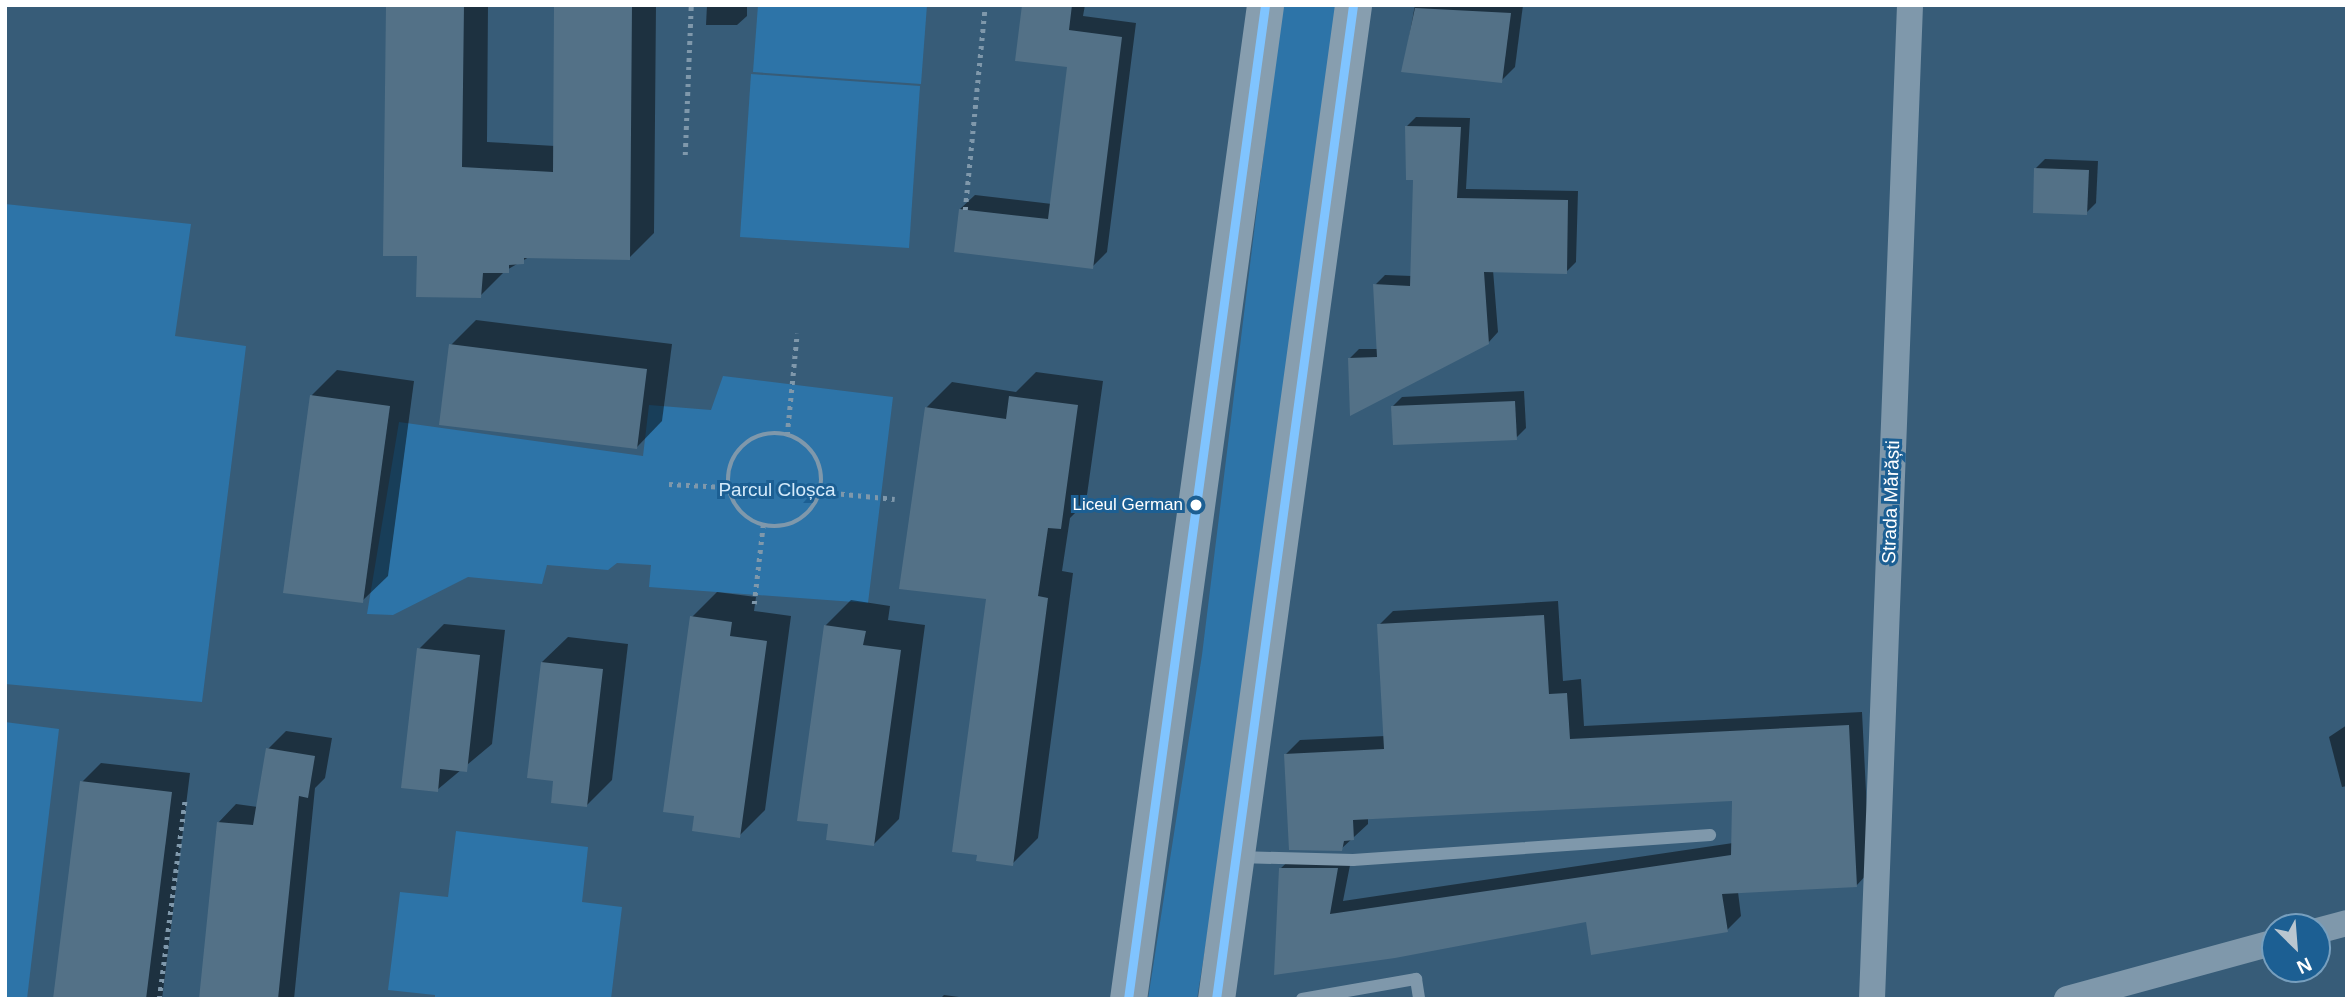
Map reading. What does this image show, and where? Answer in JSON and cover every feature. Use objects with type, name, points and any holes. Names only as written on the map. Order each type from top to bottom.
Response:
[{"type":"main road","points":[[1128,999],[1265,5]]},
{"type":"main road","points":[[1216,999],[1238,857],[1353,5]]},
{"type":"street","name":"Strada Mărăști","points":[[1872,999],[1910,5]]},
{"type":"street","points":[[2067,999],[2261,946]]},
{"type":"lane","points":[[1238,857],[1353,860],[1710,835]]},
{"type":"lane","points":[[1302,999],[1416,979],[1419,999]]},
{"type":"path","points":[[685,155],[691,5]]},
{"type":"path","points":[[965,210],[985,5]]},
{"type":"path","points":[[787,435],[797,333]]},
{"type":"path","points":[[768,435],[787,435],[817,455],[826,478],[824,492],[815,508],[799,519],[763,525],[743,516],[725,487],[730,458],[741,447],[768,435]]},
{"type":"path","points":[[668,484],[725,487]]},
{"type":"path","points":[[824,492],[895,499]]},
{"type":"path","points":[[754,604],[763,525]]},
{"type":"path","points":[[159,999],[184,799]]},
{"type":"green space","points":[[758,5],[927,5],[921,84],[753,72]]},
{"type":"green space","points":[[1282,5],[1343,5],[1250,670],[1197,999],[1148,999],[1202,655]]},
{"type":"green space","points":[[751,74],[920,86],[909,248],[740,237]]},
{"type":"green space","points":[[5,204],[191,224],[175,336],[246,346],[202,702],[5,684]]},
{"type":"green space","name":"Parcul Cloșca","points":[[723,376],[893,397],[868,603],[649,587],[651,565],[617,563],[608,570],[547,565],[542,584],[468,577],[393,615],[367,614],[399,422],[643,456],[649,405],[711,410]]},
{"type":"green space","points":[[5,722],[59,729],[27,999],[5,999]]},
{"type":"green space","points":[[456,831],[588,847],[582,902],[622,907],[611,999],[435,999],[435,995],[388,990],[400,892],[448,897]]},
{"type":"building","points":[[386,5],[464,5],[462,167],[553,172],[554,5],[632,5],[630,260],[524,258],[524,264],[509,265],[509,273],[483,273],[481,298],[416,297],[417,256],[383,256]]},
{"type":"building","points":[[1022,5],[1072,5],[1069,30],[1122,37],[1093,269],[954,252],[959,209],[1048,219],[1067,67],[1015,61]]},
{"type":"building","points":[[1415,8],[1511,13],[1502,83],[1401,72]]},
{"type":"building","points":[[1405,126],[1461,127],[1457,198],[1568,200],[1567,274],[1484,272],[1489,344],[1350,416],[1348,358],[1377,357],[1373,284],[1410,286],[1413,180],[1406,180]]},
{"type":"building","points":[[2034,168],[2089,170],[2087,215],[2033,213]]},
{"type":"building","points":[[449,344],[647,369],[637,449],[439,425]]},
{"type":"building","points":[[310,395],[390,406],[363,603],[283,593]]},
{"type":"building","points":[[1009,396],[1078,405],[1061,529],[1048,528],[1038,596],[1048,598],[1013,866],[976,861],[977,855],[952,852],[986,599],[899,589],[925,407],[1006,419]]},
{"type":"building","points":[[1515,401],[1517,440],[1393,445],[1391,406]]},
{"type":"building","points":[[1544,615],[1549,694],[1567,693],[1570,739],[1849,725],[1857,887],[1722,894],[1728,932],[1591,955],[1586,922],[1395,958],[1274,975],[1279,868],[1338,868],[1330,914],[1731,855],[1732,801],[1353,820],[1354,840],[1344,841],[1342,851],[1289,850],[1284,754],[1384,749],[1377,624]]},
{"type":"building","points":[[690,616],[732,622],[730,636],[767,641],[740,838],[692,831],[694,816],[663,812]]},
{"type":"building","points":[[824,625],[866,631],[863,645],[901,650],[874,846],[826,840],[828,824],[797,821]]},
{"type":"building","points":[[417,648],[480,655],[467,772],[440,769],[438,792],[401,788]]},
{"type":"building","points":[[541,662],[603,669],[587,807],[551,803],[553,781],[527,778]]},
{"type":"building","points":[[266,748],[315,756],[308,798],[299,796],[278,999],[199,999],[217,822],[253,825]]},
{"type":"building","points":[[80,781],[172,792],[146,999],[53,999]]},
{"type":"transit line","points":[[1128,999],[1265,5]]},
{"type":"transit line","points":[[1216,999],[1353,5]]},
{"type":"place","name":"Liceul German","points":[[1196,505]]}]
